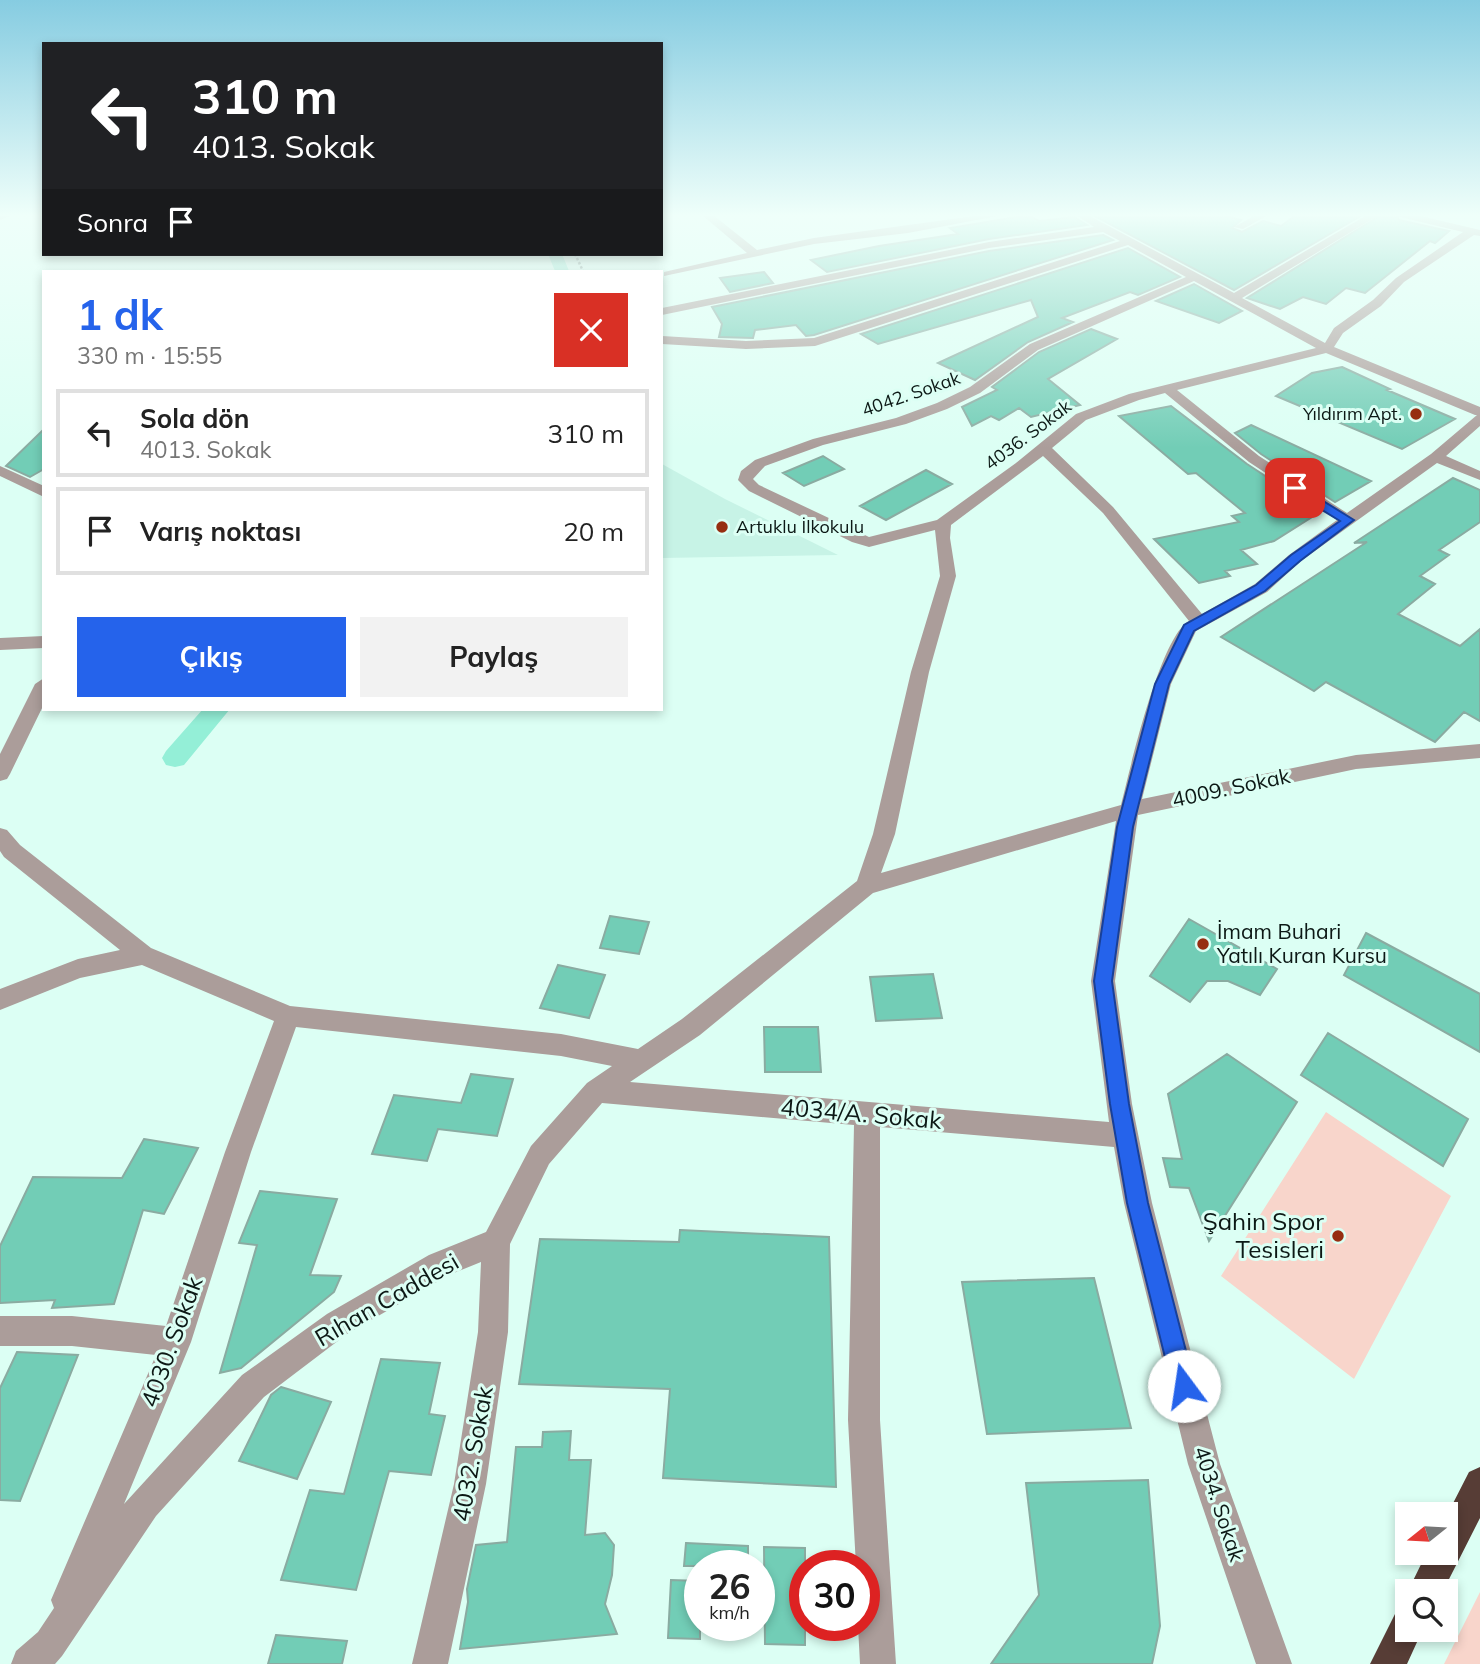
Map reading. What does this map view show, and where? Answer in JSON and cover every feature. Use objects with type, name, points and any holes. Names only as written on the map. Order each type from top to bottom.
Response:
[{"type":"highway","points":[[1458,1526],[1480,1483]]},
{"type":"highway","points":[[1388,1664],[1399,1642]]},
{"type":"street","points":[[663,311],[754,293]]},
{"type":"street","points":[[663,340],[746,345],[815,342],[969,293]]},
{"type":"street","name":"4042. Sokak","points":[[943,523],[880,541],[858,539],[754,488],[745,480],[746,474],[760,463],[818,442],[901,421],[942,406],[975,390],[1034,347],[1158,293]]},
{"type":"street","points":[[1224,293],[1327,349],[1480,412]]},
{"type":"street","points":[[1234,298],[1243,293]]},
{"type":"street","points":[[1327,349],[1338,331],[1388,293]]},
{"type":"street","name":"4036. Sokak","points":[[943,523],[1044,448],[1081,416],[1134,397],[1327,349]]},
{"type":"street","points":[[1168,388],[1230,443],[1317,503],[1348,520]]},
{"type":"street","name":"4034. Sokak","points":[[1274,1664],[1204,1464],[1138,1203],[1126,1136],[1103,981],[1125,827],[1132,809],[1162,684],[1189,628],[1261,588],[1295,558],[1436,457],[1480,419]]},
{"type":"street","points":[[1044,448],[1108,510],[1199,622]]},
{"type":"street","points":[[1436,457],[1480,476]]},
{"type":"street","points":[[0,470],[42,492]]},
{"type":"street","points":[[496,1242],[540,1155],[596,1091],[691,1027],[866,886],[884,834],[920,672],[948,576],[942,538],[943,523]]},
{"type":"street","points":[[0,644],[42,642]]},
{"type":"street","points":[[0,774],[42,688]]},
{"type":"street","name":"4009. Sokak","points":[[866,886],[1132,809],[1356,762],[1480,751]]},
{"type":"street","points":[[4,845],[143,955],[288,1016],[561,1045],[641,1061]]},
{"type":"street","points":[[0,1000],[79,969],[143,955]]},
{"type":"street","name":"4030. Sokak","points":[[41,1658],[176,1342],[238,1153],[288,1016]]},
{"type":"street","name":"4034/A. Sokak","points":[[596,1091],[1126,1136]]},
{"type":"street","points":[[867,1114],[864,1420],[878,1664]]},
{"type":"street","name":"Rıhan Caddesi","points":[[41,1658],[144,1504],[253,1386],[337,1324],[439,1265],[496,1242]]},
{"type":"street","name":"4032. Sokak","points":[[430,1664],[470,1484],[493,1332],[496,1242]]},
{"type":"street","points":[[0,1331],[72,1331],[176,1342]]},
{"type":"shaded area","name":"Artuklu İlkokulu","points":[[663,465],[725,499],[838,555],[663,558]]},
{"type":"shaded area","name":"Şahin Spor Tesisleri","points":[[1326,1112],[1451,1196],[1354,1379],[1221,1276]]},
{"type":"shaded area","points":[[1480,1592],[1480,1664],[1444,1664],[1455,1642],[1458,1642],[1458,1636]]},
{"type":"building","points":[[783,293],[947,293],[806,336],[796,325],[755,330],[753,338],[719,337],[722,324],[712,307]]},
{"type":"building","points":[[989,293],[1128,293],[1062,318],[1073,322],[1028,342],[975,380],[938,363],[1038,317],[1031,300],[878,344],[861,334]]},
{"type":"building","points":[[1175,293],[1209,293],[1242,311],[1219,323],[1156,301]]},
{"type":"building","points":[[1256,293],[1340,293],[1326,304],[1303,297],[1280,309],[1247,298]]},
{"type":"building","points":[[1091,329],[1117,339],[1048,379],[1080,405],[1031,417],[1019,408],[999,420],[991,416],[972,426],[962,407],[997,390],[992,387],[1039,352]]},
{"type":"building","points":[[1342,367],[1455,419],[1402,449],[1276,396],[1312,373]]},
{"type":"building","points":[[1171,406],[1247,464],[1320,512],[1274,541],[1241,550],[1257,564],[1225,571],[1230,576],[1199,583],[1154,539],[1239,522],[1232,516],[1245,513],[1196,473],[1188,474],[1119,416]]},
{"type":"building","points":[[1251,425],[1371,481],[1335,502],[1261,454],[1235,433]]},
{"type":"building","points":[[42,431],[42,470],[30,477],[6,466]]},
{"type":"building","points":[[823,456],[844,469],[804,486],[783,473]]},
{"type":"building","points":[[926,470],[952,484],[886,520],[860,506]]},
{"type":"building","points":[[1453,478],[1480,490],[1480,522],[1439,550],[1449,555],[1420,576],[1435,584],[1398,614],[1460,646],[1480,629],[1480,721],[1464,712],[1435,742],[1326,682],[1314,691],[1221,637],[1367,542],[1354,543]]},
{"type":"building","points":[[610,916],[649,922],[639,954],[600,948]]},
{"type":"building","name":"İmam Buhari Yatılı Kuran Kursu","points":[[1189,919],[1277,969],[1260,995],[1228,981],[1207,981],[1190,1002],[1150,976]]},
{"type":"building","points":[[1366,933],[1480,994],[1480,1052],[1344,975]]},
{"type":"building","points":[[558,965],[605,975],[589,1018],[540,1008]]},
{"type":"building","points":[[933,974],[942,1018],[876,1021],[870,977]]},
{"type":"building","points":[[764,1027],[818,1027],[821,1072],[765,1072]]},
{"type":"building","points":[[1328,1033],[1468,1119],[1443,1166],[1301,1075]]},
{"type":"building","points":[[1227,1054],[1297,1102],[1209,1241],[1189,1188],[1170,1187],[1163,1158],[1182,1159],[1168,1094]]},
{"type":"building","points":[[471,1074],[513,1079],[497,1136],[438,1129],[427,1161],[372,1154],[394,1095],[461,1103]]},
{"type":"building","points":[[144,1139],[198,1148],[164,1214],[143,1210],[114,1304],[52,1308],[55,1300],[0,1303],[0,1246],[33,1177],[122,1178]]},
{"type":"building","points":[[260,1191],[337,1199],[310,1275],[341,1276],[334,1292],[241,1368],[220,1373],[257,1245],[239,1243]]},
{"type":"building","points":[[680,1230],[829,1237],[836,1487],[663,1478],[670,1389],[519,1384],[540,1239],[679,1242]]},
{"type":"building","points":[[1094,1278],[1131,1428],[987,1434],[962,1282]]},
{"type":"building","points":[[17,1352],[78,1355],[20,1501],[0,1500],[0,1388]]},
{"type":"building","points":[[381,1359],[440,1363],[429,1414],[445,1416],[431,1475],[389,1471],[356,1590],[281,1580],[310,1490],[344,1494]]},
{"type":"building","points":[[281,1387],[331,1402],[297,1479],[239,1461],[271,1395]]},
{"type":"building","points":[[571,1431],[569,1460],[591,1460],[585,1535],[605,1533],[614,1545],[612,1575],[605,1604],[617,1634],[460,1649],[468,1602],[467,1589],[476,1545],[507,1542],[516,1447],[542,1447],[543,1432]]},
{"type":"building","points":[[1148,1480],[1160,1626],[1152,1664],[991,1664],[1039,1595],[1026,1483]]},
{"type":"building","points":[[686,1543],[748,1546],[748,1550],[685,1550]]},
{"type":"building","points":[[764,1547],[805,1548],[789,1550],[789,1641],[805,1641],[805,1645],[765,1644],[765,1641],[775,1641],[775,1550],[764,1550]]},
{"type":"building","points":[[671,1580],[684,1580],[684,1638],[668,1638]]},
{"type":"building","points":[[276,1635],[347,1641],[342,1664],[268,1664]]},
{"type":"waterway","points":[[175,758],[215,711]]},
{"type":"place","name":"Yıldırım Apt.","points":[[1416,414]]},
{"type":"place","name":"Artuklu İlkokulu","points":[[722,527]]},
{"type":"place","name":"İmam Buhari Yatılı Kuran Kursu","points":[[1203,944]]},
{"type":"place","name":"Şahin Spor Tesisleri","points":[[1338,1236]]},
{"type":"route","points":[[1184,1386],[1138,1203],[1119,1104],[1103,981],[1125,827],[1132,809],[1162,684],[1189,628],[1261,588],[1295,558],[1348,520],[1295,488]]}]
